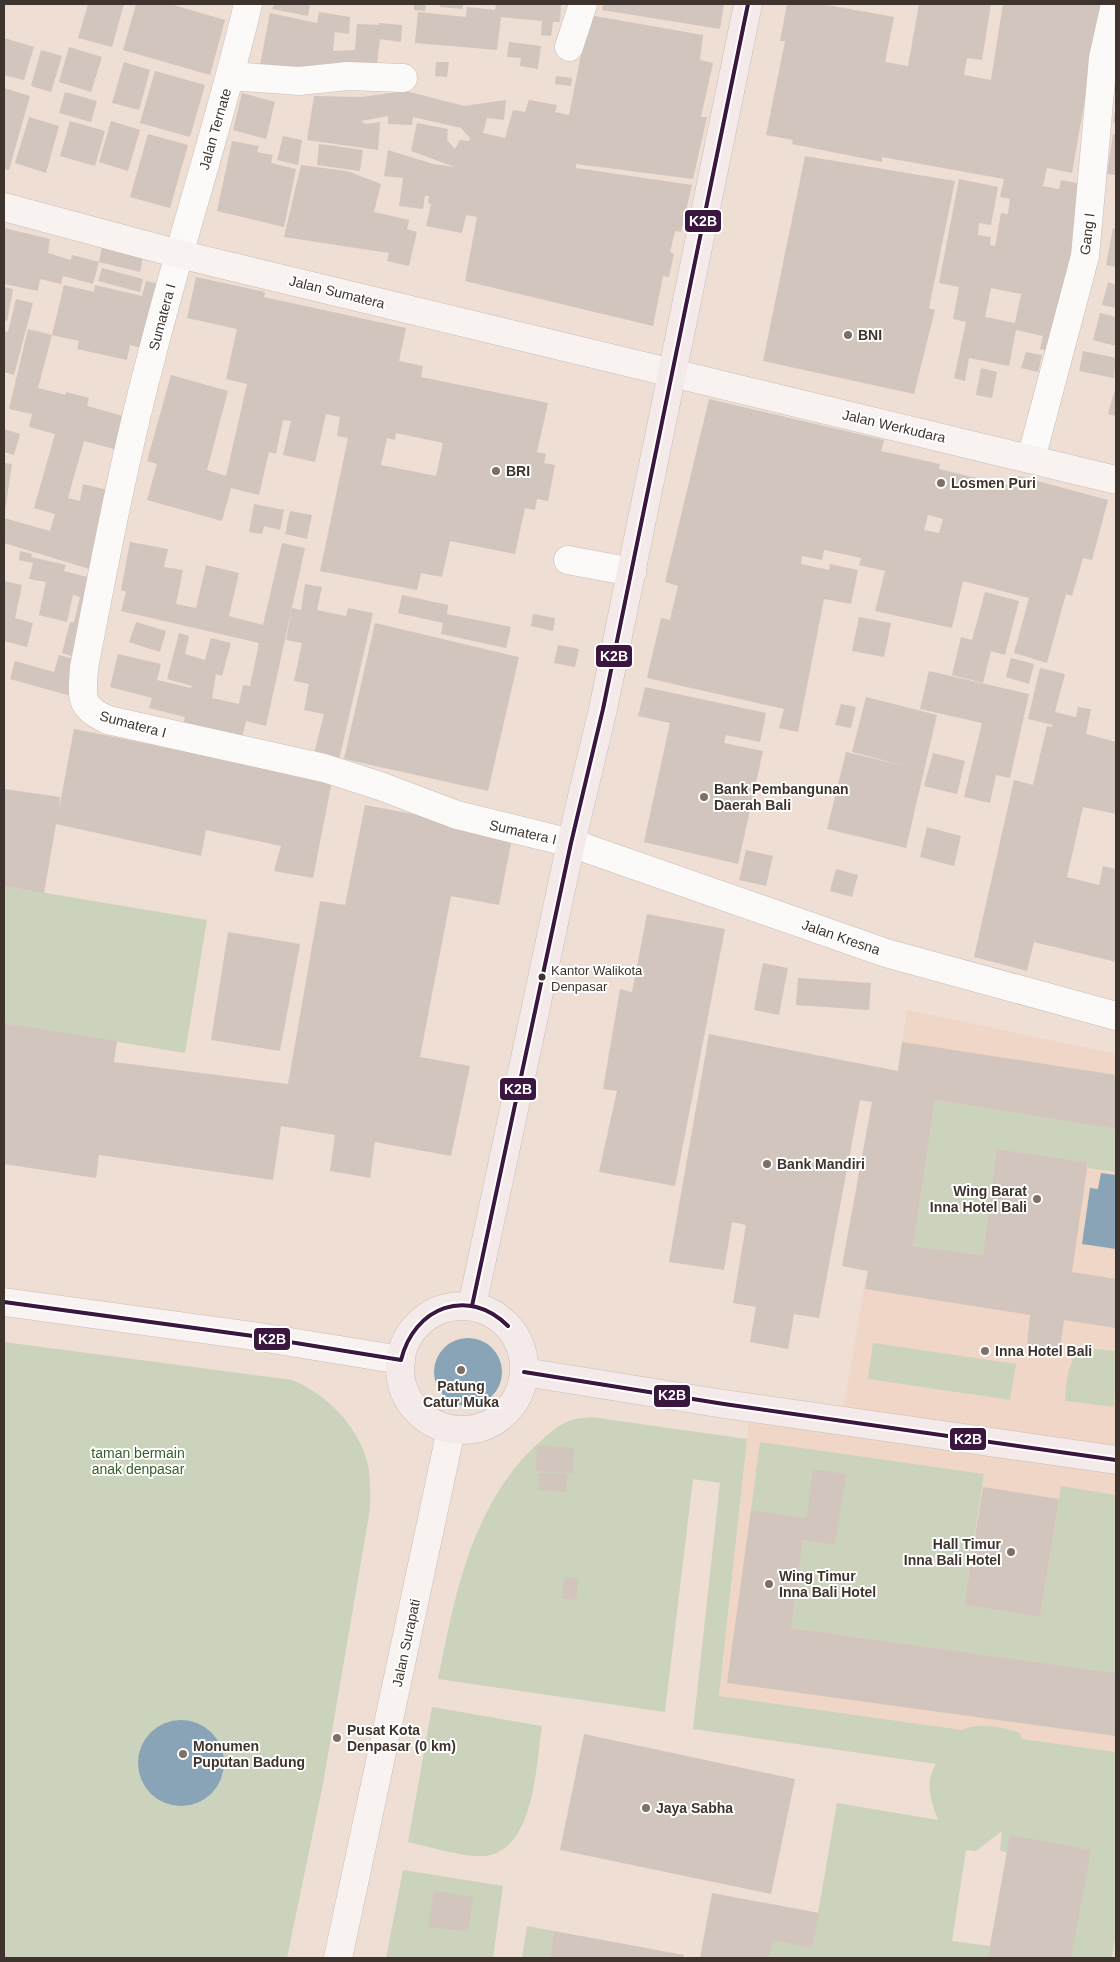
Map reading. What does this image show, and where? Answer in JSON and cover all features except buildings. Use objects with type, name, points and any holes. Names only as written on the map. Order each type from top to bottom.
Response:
[{"type":"main road","points":[[472,1306],[571,843],[603,709],[748,4]]},
{"type":"main road","points":[[452,1306],[472,1306],[490,1312],[505,1322],[516,1337],[523,1354],[524,1372],[516,1399],[508,1410],[492,1423],[472,1430],[451,1430],[433,1423],[419,1412],[407,1397],[401,1379],[401,1360],[406,1341],[418,1325],[443,1309],[452,1306]]},
{"type":"main road","points":[[524,1372],[724,1404],[1116,1460]]},
{"type":"street","name":"Jalan Ternate","points":[[179,254],[231,76],[248,4]]},
{"type":"street","points":[[569,47],[583,4]]},
{"type":"street","name":"Gang I","points":[[1031,459],[1085,256],[1090,214],[1106,122],[1103,58],[1115,4]]},
{"type":"street","points":[[231,76],[299,81],[348,76],[403,78]]},
{"type":"street","name":"Jalan Sumatera","points":[[4,208],[179,254],[671,373]]},
{"type":"street","name":"Sumatera I","points":[[179,254],[128,447],[84,668],[85,702],[91,712],[108,720],[324,768],[380,786],[457,815],[571,843]]},
{"type":"street","name":"Jalan Werkudara","points":[[671,373],[1116,480]]},
{"type":"street","points":[[568,560],[632,572]]},
{"type":"street","name":"Jalan Kresna","points":[[571,843],[886,953],[1116,1016]]},
{"type":"street","points":[[4,1302],[270,1339],[401,1360]]},
{"type":"street","name":"Jalan Surapati","points":[[338,1958],[451,1430]]},
{"type":"shaded area","name":"Inna Hotel Bali","points":[[907,1010],[1116,1054],[1116,1752],[719,1697],[750,1413],[841,1424],[867,1271],[842,1266],[872,1102],[892,1106]]},
{"type":"green space","points":[[4,886],[207,920],[185,1053],[4,1023]]},
{"type":"green space","points":[[935,1100],[1116,1129],[1116,1172],[1088,1168],[1088,1162],[997,1149],[983,1255],[913,1246]]},
{"type":"green space","name":"taman bermain anak denpasar","points":[[4,1342],[292,1380],[317,1394],[340,1414],[350,1426],[364,1452],[369,1471],[370,1509],[323,1784],[287,1958],[4,1958]]},
{"type":"green space","points":[[873,1343],[1016,1364],[1010,1400],[868,1379]]},
{"type":"green space","points":[[1094,1349],[1116,1351],[1114,1407],[1065,1401],[1068,1377],[1073,1359],[1076,1354]]},
{"type":"green space","points":[[591,1417],[747,1439],[719,1696],[962,1730],[976,1726],[999,1727],[1020,1733],[1022,1739],[1116,1752],[1116,1932],[1112,1958],[769,1958],[773,1941],[812,1948],[837,1803],[938,1820],[930,1792],[930,1778],[936,1764],[693,1729],[720,1483],[693,1479],[665,1712],[438,1679],[451,1617],[468,1556],[494,1499],[512,1472],[545,1437],[569,1421]],"holes":[[[1002,1831],[1000,1850],[1007,1853],[990,1946],[952,1941],[966,1850],[976,1851]]]},
{"type":"green space","points":[[760,1442],[984,1474],[964,1605],[1040,1617],[1061,1486],[1116,1495],[1116,1673],[791,1628],[803,1540],[835,1545],[845,1474],[813,1470],[806,1518],[751,1510]]},
{"type":"green space","points":[[432,1707],[542,1726],[530,1804],[523,1823],[513,1840],[500,1851],[483,1856],[474,1856],[408,1842]]},
{"type":"green space","points":[[403,1870],[503,1886],[493,1958],[386,1958]]},
{"type":"green space","points":[[527,1926],[554,1931],[550,1958],[522,1958]]},
{"type":"water","points":[[1101,1173],[1116,1175],[1116,1249],[1082,1244],[1090,1188],[1098,1189]]},
{"type":"water","points":[[475,1338],[487,1344],[496,1353],[502,1365],[500,1385],[492,1396],[475,1406],[461,1406],[444,1396],[436,1385],[434,1365],[444,1348],[455,1340]]},
{"type":"water","points":[[181,1720],[205,1727],[217,1739],[224,1763],[217,1787],[205,1799],[181,1806],[157,1799],[145,1787],[138,1763],[145,1739],[157,1727]]},
{"type":"transit line","name":"K2B","points":[[472,1306],[571,843],[603,709],[748,4]]},
{"type":"transit line","name":"K2B","points":[[4,1302],[253,1336],[401,1360],[408,1342],[418,1327],[430,1315],[444,1308],[460,1305],[476,1307],[492,1314],[508,1326]]},
{"type":"transit line","name":"K2B","points":[[524,1372],[724,1404],[1116,1460]]},
{"type":"place","name":"BNI","points":[[848,335]]},
{"type":"place","name":"BRI","points":[[496,471]]},
{"type":"place","name":"Losmen Puri","points":[[941,483]]},
{"type":"place","name":"Bank Pembangunan Daerah Bali","points":[[704,797]]},
{"type":"place","name":"Kantor Walikota Denpasar","points":[[542,977]]},
{"type":"place","name":"Bank Mandiri","points":[[767,1164]]},
{"type":"place","name":"Wing Barat Inna Hotel Bali","points":[[1037,1199]]},
{"type":"place","name":"Inna Hotel Bali","points":[[985,1351]]},
{"type":"place","name":"Patung Catur Muka","points":[[461,1370]]},
{"type":"place","name":"Hall Timur Inna Bali Hotel","points":[[1011,1552]]},
{"type":"place","name":"Wing Timur Inna Bali Hotel","points":[[769,1584]]},
{"type":"place","name":"Pusat Kota Denpasar (0 km)","points":[[337,1738]]},
{"type":"place","name":"Monumen Puputan Badung","points":[[183,1754]]},
{"type":"place","name":"Jaya Sabha","points":[[646,1808]]}]
